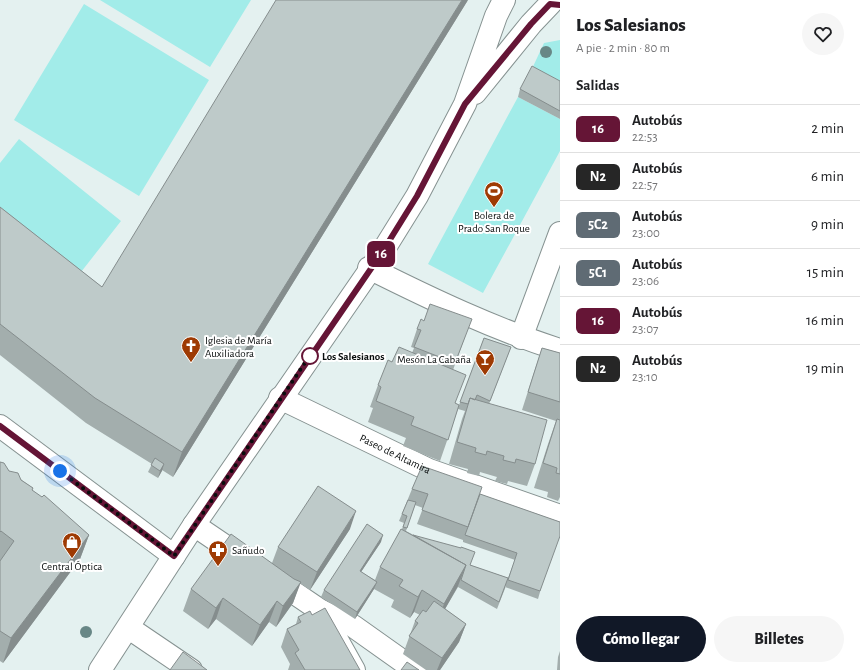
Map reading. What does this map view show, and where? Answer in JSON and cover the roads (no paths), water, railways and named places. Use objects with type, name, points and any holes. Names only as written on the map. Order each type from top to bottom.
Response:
[{"type":"street","points":[[100,670],[129,628],[194,525],[369,268],[381,254],[417,196],[465,104],[496,16],[504,0]]},
{"type":"street","points":[[465,104],[531,24],[551,3]]},
{"type":"street","points":[[521,338],[560,233]]},
{"type":"street","points":[[369,268],[420,293],[521,338],[560,350]]},
{"type":"street","name":"Paseo de Altamira","points":[[280,398],[429,470],[560,516]]},
{"type":"street","points":[[0,426],[174,556]]},
{"type":"street","points":[[194,525],[321,611],[353,626],[415,670]]},
{"type":"street","points":[[321,611],[354,670]]},
{"type":"street","points":[[129,628],[191,670]]},
{"type":"place","name":"Bolera de Prado San Roque","points":[[494,208]]},
{"type":"place","name":"Los Salesianos","points":[[310,356]]},
{"type":"place","name":"Iglesia de María Auxiliadora","points":[[191,363]]},
{"type":"place","name":"Mesón La Cabaña","points":[[485,376]]},
{"type":"place","name":"Central Óptica","points":[[72,559]]},
{"type":"place","name":"Sañudo","points":[[218,567]]}]
